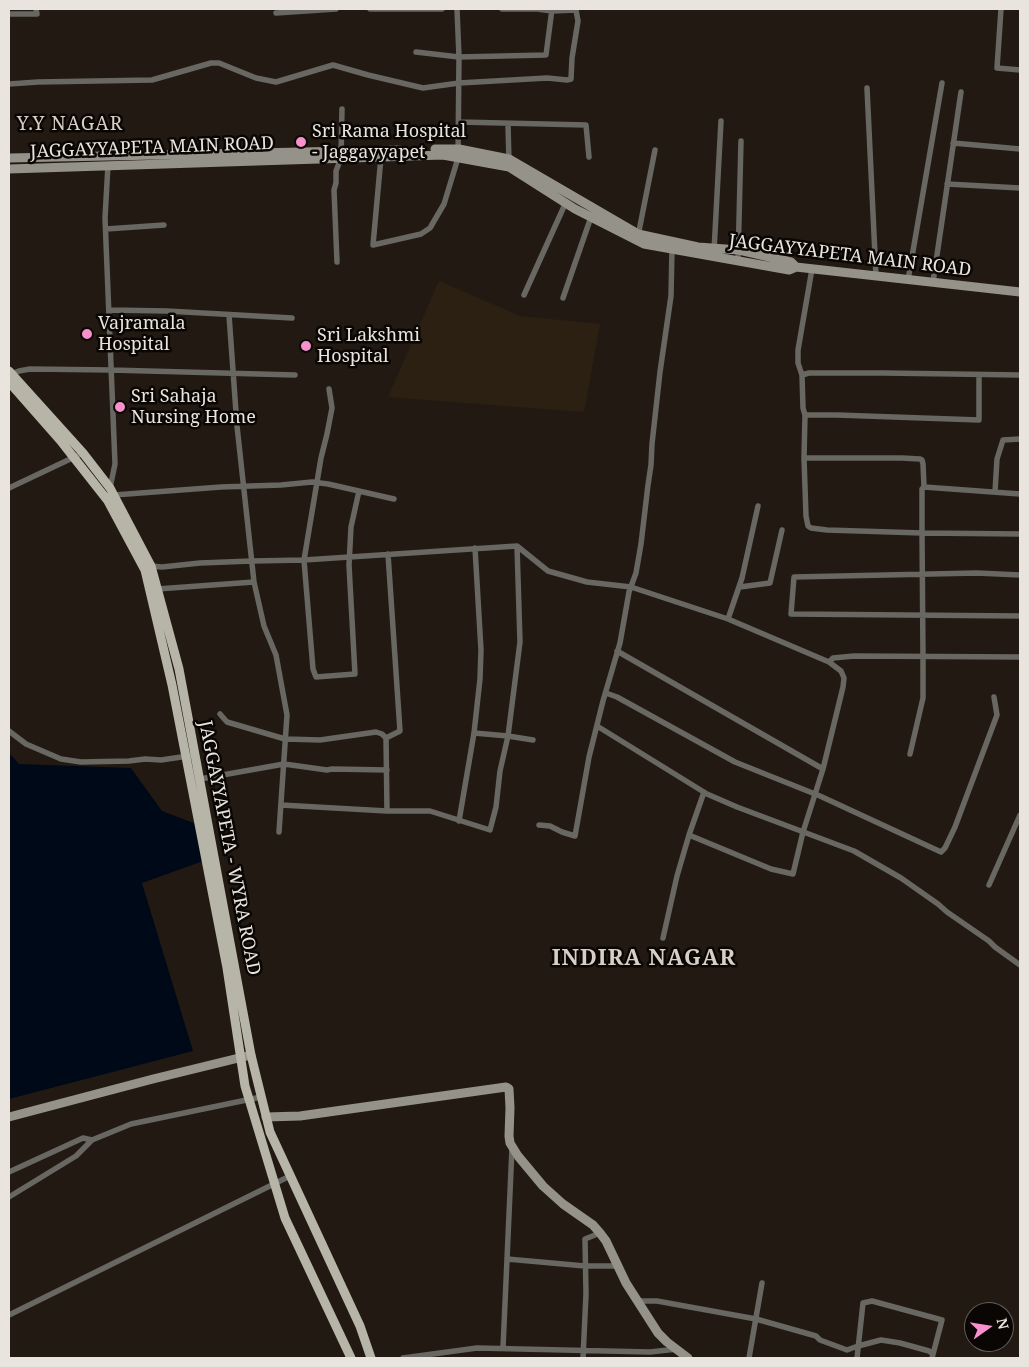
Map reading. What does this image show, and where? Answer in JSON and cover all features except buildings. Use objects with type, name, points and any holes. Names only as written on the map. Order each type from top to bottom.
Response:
[{"type":"main road","name":"JAGGAYYAPETA MAIN ROAD","points":[[9,169],[341,155],[380,157],[459,153]]},
{"type":"main road","points":[[9,158],[459,153],[509,163],[637,237],[698,247],[714,253],[739,250],[791,262],[796,267]]},
{"type":"main road","name":"JAGGAYYAPETA MAIN ROAD","points":[[509,163],[566,202],[591,217],[637,237],[644,244],[672,250],[714,253],[738,261],[790,270],[796,267],[1020,292]]},
{"type":"main road","points":[[10,376],[108,501],[145,570],[191,756],[245,1086],[285,1218],[351,1358]]},
{"type":"main road","name":"JAGGAYYAPETA - WYRA ROAD","points":[[10,376],[82,453],[112,491],[151,566],[179,669],[191,756],[200,779],[251,1055],[270,1132],[360,1326],[371,1358]]},
{"type":"main road","points":[[9,1117],[251,1055]]},
{"type":"main road","points":[[266,1117],[300,1116],[506,1087],[509,1089],[509,1136],[518,1156],[543,1186],[563,1204],[593,1225],[600,1233],[606,1241],[626,1283],[658,1333],[688,1358]]},
{"type":"street","points":[[9,14],[36,14],[36,9]]},
{"type":"street","points":[[276,13],[336,9]]},
{"type":"street","points":[[370,9],[442,9]]},
{"type":"street","points":[[380,157],[373,245],[421,234],[430,228],[444,204],[459,153],[457,9]]},
{"type":"street","points":[[9,84],[152,80],[219,62],[256,78],[276,82],[333,65],[368,76],[423,88],[459,83],[547,78],[571,79],[572,58],[578,21],[576,10],[502,9]]},
{"type":"street","points":[[1001,9],[997,68],[1020,70]]},
{"type":"street","points":[[416,52],[459,57],[546,55],[552,10]]},
{"type":"street","points":[[908,280],[942,83]]},
{"type":"street","points":[[867,88],[876,276]]},
{"type":"street","points":[[932,282],[961,92]]},
{"type":"street","points":[[337,262],[334,190],[336,171],[341,155],[342,109]]},
{"type":"street","points":[[714,253],[721,121]]},
{"type":"street","points":[[460,122],[586,125],[589,157]]},
{"type":"street","points":[[508,124],[509,163]]},
{"type":"street","points":[[738,261],[741,141]]},
{"type":"street","points":[[953,143],[1020,149]]},
{"type":"street","points":[[637,237],[655,150]]},
{"type":"street","points":[[108,165],[106,229],[115,464],[112,491],[318,482],[394,498]]},
{"type":"street","points":[[947,184],[1020,188]]},
{"type":"street","points":[[524,294],[566,202]]},
{"type":"street","points":[[563,298],[591,217]]},
{"type":"street","points":[[106,229],[164,225]]},
{"type":"street","points":[[539,825],[550,826],[575,836],[589,758],[603,700],[618,651],[641,544],[660,372],[671,296],[672,250]]},
{"type":"street","points":[[812,269],[798,350],[805,415],[804,458],[808,526],[811,528],[922,533],[1020,534]]},
{"type":"street","points":[[109,310],[167,311],[292,318]]},
{"type":"street","points":[[229,315],[254,582],[264,626],[276,655],[287,715],[279,832]]},
{"type":"street","points":[[10,376],[19,371],[30,370],[111,370],[295,375]]},
{"type":"street","points":[[802,375],[884,373],[1020,375]]},
{"type":"street","points":[[805,415],[979,420],[979,374]]},
{"type":"street","points":[[329,389],[332,408],[308,528],[304,560],[313,669],[316,677],[355,674],[350,557],[351,526],[358,491]]},
{"type":"street","points":[[995,492],[998,459],[1003,440],[1020,438]]},
{"type":"street","points":[[9,488],[82,453]]},
{"type":"street","points":[[804,458],[922,460],[924,487],[922,489],[923,698],[910,754]]},
{"type":"street","points":[[924,487],[1020,494]]},
{"type":"street","points":[[728,619],[740,587],[758,506]]},
{"type":"street","points":[[740,587],[770,583],[782,530]]},
{"type":"street","points":[[281,805],[387,811],[430,811],[490,830],[496,807],[500,772],[508,736],[520,642],[517,546]]},
{"type":"street","points":[[151,566],[304,560],[517,546],[548,570],[587,582],[631,587],[728,619],[829,662],[841,671],[844,678],[841,696],[823,769],[803,832],[793,874],[771,869],[690,835]]},
{"type":"street","points":[[459,821],[474,733],[480,680],[481,650],[475,548]]},
{"type":"street","points":[[386,738],[400,731],[388,554]]},
{"type":"street","points":[[1020,575],[922,574],[794,577],[791,614],[1020,616]]},
{"type":"street","points":[[157,589],[254,582]]},
{"type":"street","points":[[618,651],[823,769]]},
{"type":"street","points":[[829,662],[833,658],[854,656],[1020,657]]},
{"type":"street","points":[[606,693],[617,697],[735,762],[815,794],[941,852],[945,848],[955,827],[997,715],[994,697]]},
{"type":"street","points":[[220,714],[227,722],[285,739],[320,740],[376,732],[382,734],[386,738],[387,811]]},
{"type":"street","points":[[597,726],[704,792],[737,808],[854,851],[901,878],[1020,965]]},
{"type":"street","points":[[9,731],[26,744],[61,759],[81,762],[161,760],[191,756]]},
{"type":"street","points":[[474,733],[533,740]]},
{"type":"street","points":[[200,779],[284,764],[327,770],[387,770]]},
{"type":"street","points":[[663,938],[677,876],[704,792]]},
{"type":"street","points":[[989,886],[1020,815]]},
{"type":"street","points":[[9,1197],[76,1156],[92,1140],[131,1124],[261,1097]]},
{"type":"street","points":[[9,1172],[83,1138],[92,1140]]},
{"type":"street","points":[[503,1348],[512,1146]]},
{"type":"street","points":[[9,1315],[290,1176]]},
{"type":"street","points":[[583,1355],[586,1294],[585,1239],[600,1233]]},
{"type":"street","points":[[507,1260],[584,1266],[618,1266]]},
{"type":"street","points":[[749,1358],[762,1282]]},
{"type":"street","points":[[637,1301],[657,1301],[756,1320],[816,1336],[820,1340],[847,1350],[881,1340],[929,1351],[933,1356]]},
{"type":"street","points":[[857,1358],[863,1304],[872,1301],[942,1320],[933,1356]]},
{"type":"street","points":[[403,1358],[477,1348],[503,1348],[583,1355],[650,1355],[676,1349]]},
{"type":"shaded area","points":[[439,281],[520,316],[600,324],[584,412],[388,397]]},
{"type":"water","points":[[9,753],[19,764],[131,768],[162,811],[199,825],[206,860],[142,883],[193,1051],[9,1099]]},
{"type":"place","name":"Sri Rama Hospital - Jaggayyapet","points":[[301,142]]},
{"type":"place","name":"Vajramala Hospital","points":[[87,334]]},
{"type":"place","name":"Sri Lakshmi Hospital","points":[[306,346]]},
{"type":"place","name":"Sri Sahaja Nursing Home","points":[[120,407]]},
{"type":"district","name":"Y.Y NAGAR","points":[[70,125]]},
{"type":"district","name":"INDIRA NAGAR","points":[[644,959]]}]
